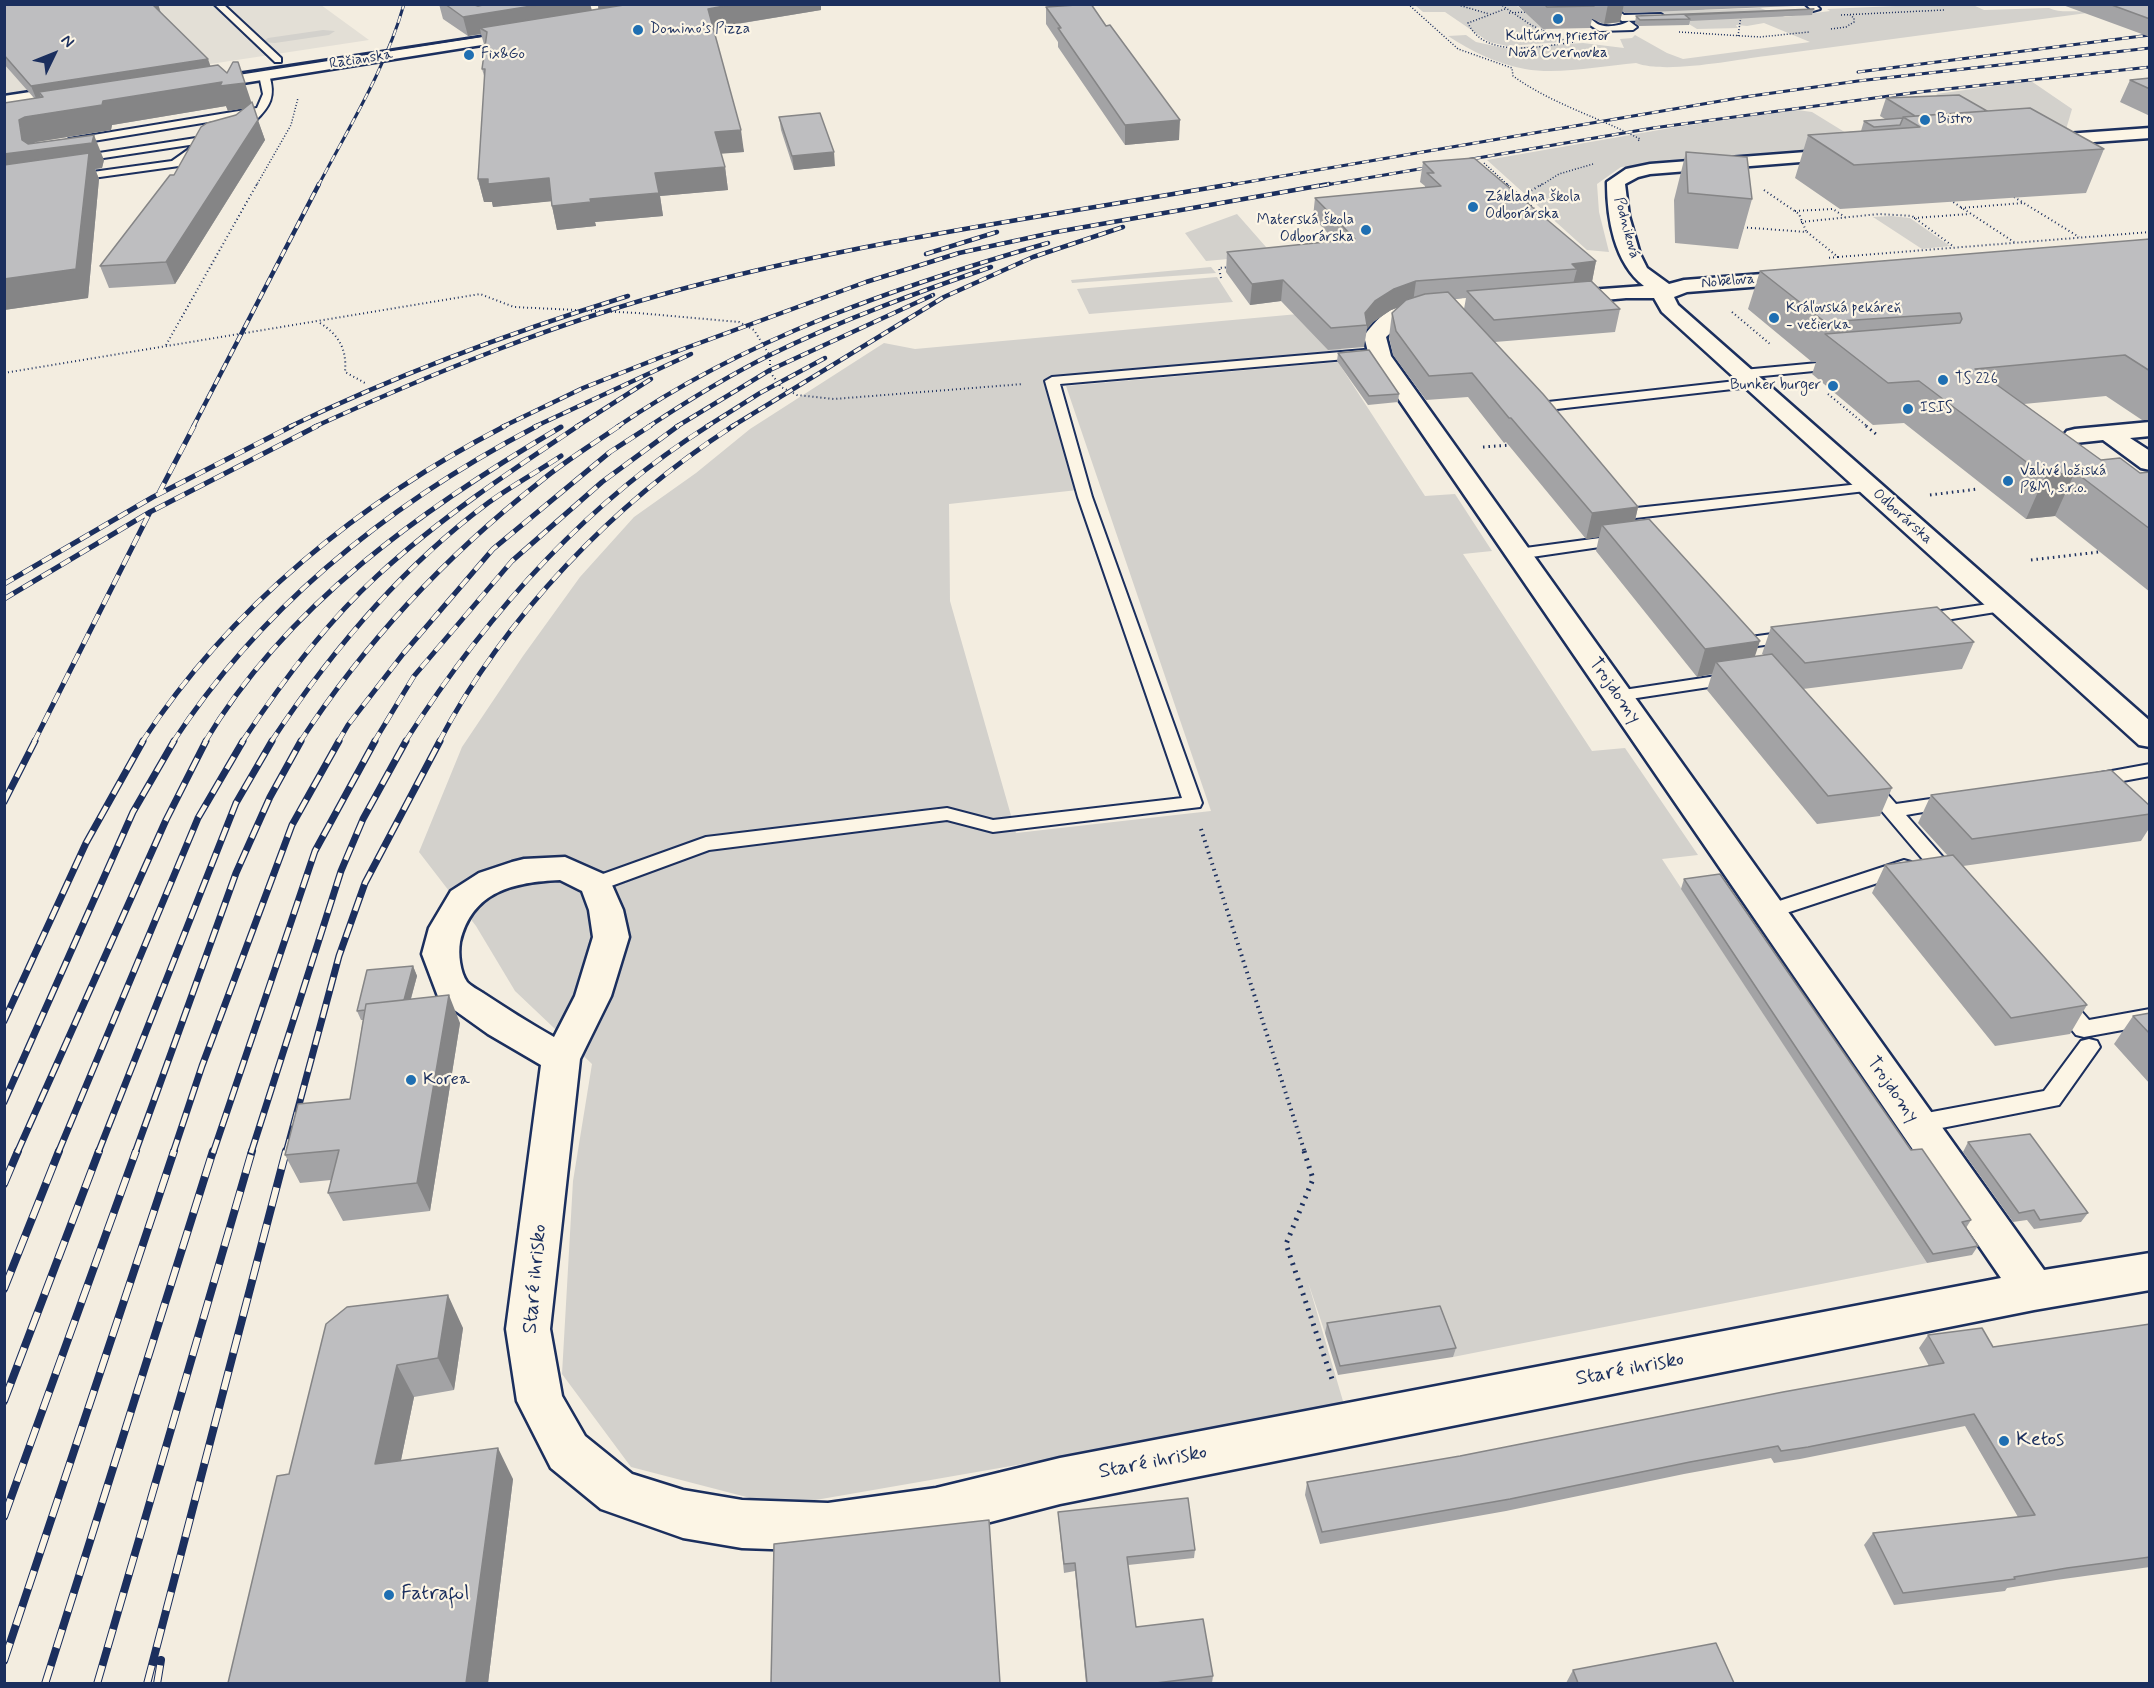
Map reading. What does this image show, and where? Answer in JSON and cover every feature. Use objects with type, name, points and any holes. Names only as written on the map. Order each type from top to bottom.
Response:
[{"type":"street","points":[[573,14],[600,15]]},
{"type":"street","name":"Račianska","points":[[180,88],[541,26],[194,72]]},
{"type":"street","points":[[4,101],[87,96],[4,116]]},
{"type":"street","points":[[2022,142],[2150,133]]},
{"type":"street","name":"Podniková","points":[[1667,292],[1641,272],[1632,260],[1615,200],[1616,182],[1632,173],[1650,170],[1856,154]]},
{"type":"street","name":"Nobelova","points":[[1667,292],[1684,286],[1701,284],[1816,275]]},
{"type":"street","points":[[1378,352],[1375,336],[1393,318],[1409,311],[1455,315],[1537,300],[1626,292],[1667,292]]},
{"type":"street","name":"Odborárska","points":[[1667,292],[1664,301],[1669,308],[2150,738]]},
{"type":"street","name":"Trojdomy","points":[[1378,352],[2034,1291]]},
{"type":"street","points":[[2075,436],[2150,429]]},
{"type":"street","points":[[2108,433],[2150,463]]},
{"type":"street","points":[[561,1059],[501,1024],[452,990],[440,954],[446,928],[463,898],[491,881],[524,870],[565,868],[596,884]]},
{"type":"street","name":"Staré ihrisko","points":[[596,884],[606,910],[611,937],[593,996],[561,1059],[528,1329],[540,1401],[568,1452],[618,1493],[683,1514],[742,1524],[828,1527],[936,1512],[1060,1481],[2034,1291],[2150,1271]]},
{"type":"lane","points":[[218,4],[278,60]]},
{"type":"lane","points":[[1604,4],[1624,22]]},
{"type":"lane","points":[[1742,13],[1816,9],[1809,4]]},
{"type":"lane","points":[[1590,21],[1599,28],[1624,22],[1676,16]]},
{"type":"lane","points":[[246,124],[262,110],[269,95],[264,75]]},
{"type":"lane","points":[[59,144],[262,110]]},
{"type":"lane","points":[[61,180],[175,164],[214,138],[62,161]]},
{"type":"lane","points":[[596,884],[706,844],[947,814],[993,826],[1193,803],[1085,497],[1052,381],[1378,352]]},
{"type":"lane","points":[[1539,407],[1857,364]]},
{"type":"lane","points":[[1524,390],[1553,423]]},
{"type":"lane","points":[[1518,554],[1639,534],[1623,509],[1869,487]]},
{"type":"lane","points":[[1900,622],[2002,607]]},
{"type":"lane","points":[[1617,696],[1757,666],[1739,639],[1811,634]]},
{"type":"lane","points":[[1853,767],[1964,894]]},
{"type":"lane","points":[[2072,784],[2150,770]]},
{"type":"lane","points":[[1891,811],[1968,800]]},
{"type":"lane","points":[[1768,912],[1933,858]]},
{"type":"lane","points":[[2052,993],[2084,1029],[2150,1017]]},
{"type":"lane","points":[[1916,1124],[2052,1099],[2090,1047]]},
{"type":"path","points":[[1408,4],[1458,49],[1512,68],[1513,76],[1528,87],[1640,139]]},
{"type":"path","points":[[1455,4],[1491,15]]},
{"type":"path","points":[[1500,4],[1515,18],[1530,22],[1543,33],[1569,43]]},
{"type":"path","points":[[1505,9],[1468,23],[1469,30],[1477,39],[1489,44],[1509,47],[1604,40],[1628,35],[1624,22]]},
{"type":"path","points":[[1834,15],[1944,10]]},
{"type":"path","points":[[1509,13],[1525,12]]},
{"type":"path","points":[[1738,36],[1742,13]]},
{"type":"path","points":[[1670,33],[1721,33],[1768,37]]},
{"type":"path","points":[[166,345],[291,125],[299,96]]},
{"type":"path","points":[[1484,163],[1547,220]]},
{"type":"path","points":[[1521,197],[1559,174],[1593,164]]},
{"type":"path","points":[[1759,186],[1798,214],[1807,232]]},
{"type":"path","points":[[1941,195],[2014,243]]},
{"type":"path","points":[[2014,197],[2080,237]]},
{"type":"path","points":[[1514,202],[1525,200]]},
{"type":"path","points":[[1961,208],[2024,203]]},
{"type":"path","points":[[1794,211],[1833,209],[1845,217]]},
{"type":"path","points":[[1801,222],[1879,214],[1914,218],[1970,214]]},
{"type":"path","points":[[1914,218],[1954,248]]},
{"type":"path","points":[[1838,257],[2150,232]]},
{"type":"path","points":[[1221,278],[1219,268],[1230,267]]},
{"type":"path","points":[[4,373],[480,294],[514,307],[638,313],[739,322],[754,330],[770,355],[770,370],[776,382],[785,391],[804,397],[834,399],[1052,381]]},
{"type":"path","points":[[320,322],[334,330],[347,355],[345,372],[365,383]]},
{"type":"path","points":[[1446,451],[1511,445]]},
{"type":"path","points":[[2031,560],[2099,552]]},
{"type":"path","points":[[1193,803],[1313,1179],[1286,1244],[1348,1425]]},
{"type":"shaded area","points":[[1941,4],[1973,5],[1984,10],[2049,8],[2058,11],[2087,13],[1681,67],[1649,66],[1636,63],[1566,71],[1538,71],[1504,64],[1448,36],[1466,35],[1476,42],[1504,48],[1583,43],[1624,48],[1620,39],[1632,38],[1635,35],[1683,59],[1810,42],[1764,23],[1736,25],[1738,28],[1697,29],[1674,15],[1635,17],[1619,5],[1696,5],[1705,10],[1760,8],[1785,17],[1830,11],[1827,9]]},
{"type":"shaded area","points":[[5,5],[321,5],[369,40],[5,95]]},
{"type":"shaded area","points":[[1415,5],[1516,5],[1561,42],[1507,46],[1489,42],[1445,12],[1423,12]]},
{"type":"shaded area","points":[[323,30],[335,31],[329,35],[275,43],[263,42],[268,38]]},
{"type":"shaded area","points":[[2031,81],[2072,109],[2065,133],[2008,137],[1936,94]]},
{"type":"shaded area","points":[[1797,110],[1812,112],[1869,147],[1708,158],[1621,167],[1597,184],[1599,212],[1609,252],[1587,250],[1487,160],[1676,127]]},
{"type":"shaded area","points":[[1237,214],[1273,255],[1206,261],[1185,233]]},
{"type":"shaded area","points":[[1873,217],[1910,218],[1950,246],[1922,249]]},
{"type":"shaded area","points":[[1211,267],[1216,273],[1072,283],[1071,280]]},
{"type":"shaded area","points":[[1217,277],[1233,302],[1089,314],[1077,289]]},
{"type":"shaded area","points":[[1331,311],[1319,327],[1342,350],[1050,380],[1087,489],[949,504],[950,601],[1016,833],[1211,811],[1066,386],[1338,362],[1425,496],[1455,494],[1492,551],[1463,554],[1592,751],[1625,748],[1698,855],[1662,859],[1927,1263],[1453,1357],[1437,1316],[1325,1333],[1308,1282],[1345,1408],[781,1506],[631,1467],[562,1374],[573,1181],[592,1064],[515,991],[476,926],[419,852],[462,747],[580,577],[634,517],[696,473],[750,429],[884,343],[915,349]]},
{"type":"building","points":[[4,4],[152,4],[208,59],[31,86],[4,55]]},
{"type":"building","points":[[445,4],[478,6],[544,4],[463,17]]},
{"type":"building","points":[[630,4],[735,4],[708,9],[741,130],[715,132],[725,167],[655,173],[659,193],[590,199],[591,202],[552,206],[549,178],[488,184],[488,179],[478,179],[485,69],[482,69],[487,32],[480,28]]},
{"type":"building","points":[[1091,4],[1106,26],[1110,25],[1180,120],[1125,125],[1046,7]]},
{"type":"building","points":[[1544,4],[1593,4],[1594,6],[1547,7]]},
{"type":"building","points":[[2109,4],[2150,4],[2150,19]]},
{"type":"building","points":[[1814,9],[1685,15],[1690,19],[1640,20],[1636,16]]},
{"type":"building","points":[[233,62],[238,62],[245,83],[220,86],[222,82],[103,101],[102,105],[25,117],[19,120],[22,140],[28,144],[94,135],[92,143],[4,154],[4,103],[43,97],[39,92],[218,65],[227,73]]},
{"type":"building","points":[[2150,78],[2150,89],[2130,80]]},
{"type":"building","points":[[1959,95],[1987,111],[1915,116],[1886,98]]},
{"type":"building","points":[[252,102],[258,120],[166,262],[100,266],[170,175],[174,175],[201,127],[207,123],[236,115]]},
{"type":"building","points":[[2030,108],[2104,149],[1854,165],[1808,135],[1920,127],[1903,117]]},
{"type":"building","points":[[820,113],[834,152],[792,156],[779,117]]},
{"type":"building","points":[[1903,118],[1900,125],[1874,127],[1864,121]]},
{"type":"building","points":[[1686,152],[1747,157],[1752,199],[1688,193]]},
{"type":"building","points":[[89,153],[76,269],[4,279],[4,165]]},
{"type":"building","points":[[1474,158],[1596,261],[1572,264],[1577,269],[1416,281],[1394,289],[1375,301],[1365,313],[1367,325],[1331,328],[1283,280],[1252,284],[1227,252],[1355,239],[1315,198],[1441,186],[1427,173],[1434,173],[1423,162]]},
{"type":"building","points":[[2150,239],[2150,371],[2125,355],[1975,369],[2101,460],[2120,458],[2140,473],[2150,472],[2150,529],[2075,472],[2045,476],[1919,381],[1888,383],[1825,334],[1960,323],[1962,319],[1960,313],[1825,322],[1760,271]]},
{"type":"building","points":[[1591,281],[1620,309],[1494,320],[1467,291]]},
{"type":"building","points":[[1448,292],[1543,394],[1638,507],[1592,513],[1472,373],[1429,376],[1396,331],[1392,313],[1406,300],[1425,294]]},
{"type":"building","points":[[1369,350],[1399,394],[1369,396],[1338,353]]},
{"type":"building","points":[[1649,519],[1760,641],[1705,649],[1602,525]]},
{"type":"building","points":[[1937,607],[1974,642],[1805,663],[1771,627]]},
{"type":"building","points":[[1772,654],[1892,788],[1828,796],[1716,662]]},
{"type":"building","points":[[2111,770],[2150,806],[2150,814],[1972,839],[1931,795]]},
{"type":"building","points":[[1953,855],[2087,1005],[2011,1018],[1885,865]]},
{"type":"building","points":[[1720,874],[1911,1150],[1922,1149],[1971,1220],[1962,1222],[1978,1246],[1933,1254],[1684,879]]},
{"type":"building","points":[[413,966],[404,1000],[366,1004],[365,1010],[357,1011],[367,970]]},
{"type":"building","name":"Korea","points":[[449,995],[417,1183],[328,1193],[339,1150],[285,1155],[298,1104],[350,1099],[366,1004]]},
{"type":"building","points":[[2150,1013],[2150,1034],[2133,1016]]},
{"type":"building","points":[[2030,1134],[2088,1213],[2040,1220],[2034,1210],[2019,1213],[1968,1142]]},
{"type":"building","points":[[448,1295],[438,1358],[397,1365],[375,1464],[498,1448],[466,1683],[228,1683],[277,1476],[289,1474],[326,1324],[347,1307]]},
{"type":"building","points":[[1440,1306],[1456,1348],[1340,1366],[1327,1323]]},
{"type":"building","points":[[2150,1324],[2150,1557],[2067,1568],[2014,1577],[2015,1579],[1903,1593],[1873,1533],[2035,1515],[1974,1414],[1808,1447],[1781,1451],[1778,1446],[1510,1499],[1322,1532],[1307,1482],[1460,1456],[1783,1392],[1944,1363],[1928,1335],[1982,1328],[1993,1347]]},
{"type":"building","points":[[1188,1498],[1195,1550],[1127,1557],[1136,1627],[1203,1619],[1213,1676],[1156,1683],[1087,1683],[1075,1563],[1064,1564],[1058,1512]]},
{"type":"building","points":[[989,1520],[1000,1683],[771,1683],[774,1544]]},
{"type":"building","points":[[1716,1643],[1734,1683],[1578,1683],[1573,1670]]},
{"type":"tram line","points":[[227,76],[497,34]]},
{"type":"railway","points":[[318,186],[377,74],[404,4]]},
{"type":"railway","points":[[1858,72],[2150,35]]},
{"type":"railway","points":[[1224,186],[1744,97],[1858,81],[2150,48]]},
{"type":"railway","points":[[1460,161],[1653,128],[1919,92],[2150,67]]},
{"type":"railway","points":[[1320,186],[1437,166]]},
{"type":"railway","points":[[193,427],[319,184]]},
{"type":"railway","points":[[314,427],[495,350],[588,317],[682,289],[887,243],[1232,184]]},
{"type":"railway","points":[[502,427],[583,388],[664,356],[866,282],[959,253],[1056,232],[1329,184]]},
{"type":"railway","points":[[731,427],[944,297],[1033,257],[1123,227]]},
{"type":"railway","points":[[926,254],[997,232]]},
{"type":"railway","points":[[617,427],[666,395],[771,341],[825,318],[936,277],[1048,243]]},
{"type":"railway","points":[[648,427],[723,380],[797,342],[879,308],[991,267]]},
{"type":"railway","points":[[676,427],[770,370],[933,295]]},
{"type":"railway","points":[[289,427],[372,389],[456,355],[628,296]]},
{"type":"railway","points":[[534,427],[691,354]]},
{"type":"railway","points":[[706,427],[760,393],[825,358]]},
{"type":"railway","points":[[576,427],[651,379]]},
{"type":"railway","points":[[159,493],[194,426]]},
{"type":"railway","points":[[4,584],[153,497],[292,426]]},
{"type":"railway","points":[[150,512],[317,426]]},
{"type":"railway","points":[[142,742],[177,693],[216,646],[258,602],[303,561],[400,488],[452,455],[505,426]]},
{"type":"railway","points":[[173,742],[247,645],[289,601],[334,561],[382,523],[432,488],[537,426]]},
{"type":"railway","points":[[242,742],[272,698],[322,634],[377,576],[450,516],[578,426]]},
{"type":"railway","points":[[300,742],[352,669],[380,635],[441,570],[506,509],[569,460],[619,426]]},
{"type":"railway","points":[[338,742],[348,725],[403,654],[493,549],[610,452],[650,426]]},
{"type":"railway","points":[[374,742],[414,676],[512,561],[602,482],[678,426]]},
{"type":"railway","points":[[405,742],[468,651],[539,567],[619,491],[662,457],[708,426]]},
{"type":"railway","points":[[439,742],[466,695],[496,650],[566,566],[646,490],[733,426]]},
{"type":"railway","points":[[205,742],[238,692],[276,646],[318,603],[363,563],[410,525],[561,427]]},
{"type":"railway","points":[[271,742],[317,676],[397,583],[426,555],[488,503],[561,456]]},
{"type":"railway","points":[[4,599],[150,512]]},
{"type":"railway","points":[[34,742],[150,512]]},
{"type":"railway","points":[[4,802],[35,741]]},
{"type":"railway","points":[[4,1021],[86,843],[143,741]]},
{"type":"railway","points":[[4,1102],[133,812],[174,741]]},
{"type":"railway","points":[[17,1153],[166,820],[206,741]]},
{"type":"railway","points":[[58,1153],[198,818],[243,741]]},
{"type":"railway","points":[[98,1153],[236,803],[272,741]]},
{"type":"railway","points":[[135,1153],[236,873],[270,797],[301,741]]},
{"type":"railway","points":[[173,1153],[202,1066],[292,825],[339,741]]},
{"type":"railway","points":[[213,1153],[315,851],[375,741]]},
{"type":"railway","points":[[251,1153],[341,871],[363,819],[406,741]]},
{"type":"railway","points":[[286,1153],[339,956],[365,883],[440,741]]},
{"type":"railway","points":[[4,1184],[18,1151]]},
{"type":"railway","points":[[4,1289],[59,1151]]},
{"type":"railway","points":[[4,1401],[99,1151]]},
{"type":"railway","points":[[4,1517],[136,1151]]},
{"type":"railway","points":[[4,1661],[174,1151]]},
{"type":"railway","points":[[45,1684],[213,1151]]},
{"type":"railway","points":[[97,1684],[252,1151]]},
{"type":"railway","points":[[147,1684],[286,1151]]},
{"type":"railway","points":[[157,1684],[161,1660]]},
{"type":"place","name":"Kultúrny priestor Nová Cvernovka","points":[[1558,19]]},
{"type":"place","name":"Domino’s Pizza","points":[[638,30]]},
{"type":"place","name":"Fix&Go","points":[[469,55]]},
{"type":"place","name":"Bistro","points":[[1925,120]]},
{"type":"place","name":"Základna škola Odborárska","points":[[1473,207]]},
{"type":"place","name":"Materská škola Odborárska","points":[[1366,230]]},
{"type":"place","name":"Kráľovská pekáreň - večierka","points":[[1774,318]]},
{"type":"place","name":"TS 226","points":[[1943,380]]},
{"type":"place","name":"Bunker burger","points":[[1833,386]]},
{"type":"place","name":"ISIS","points":[[1908,409]]},
{"type":"place","name":"Valivé ložiská P&M, s.r.o.","points":[[2008,481]]},
{"type":"place","name":"Korea","points":[[411,1080]]},
{"type":"place","name":"Ketos","points":[[2004,1441]]},
{"type":"place","name":"Fatrafol","points":[[389,1595]]}]
